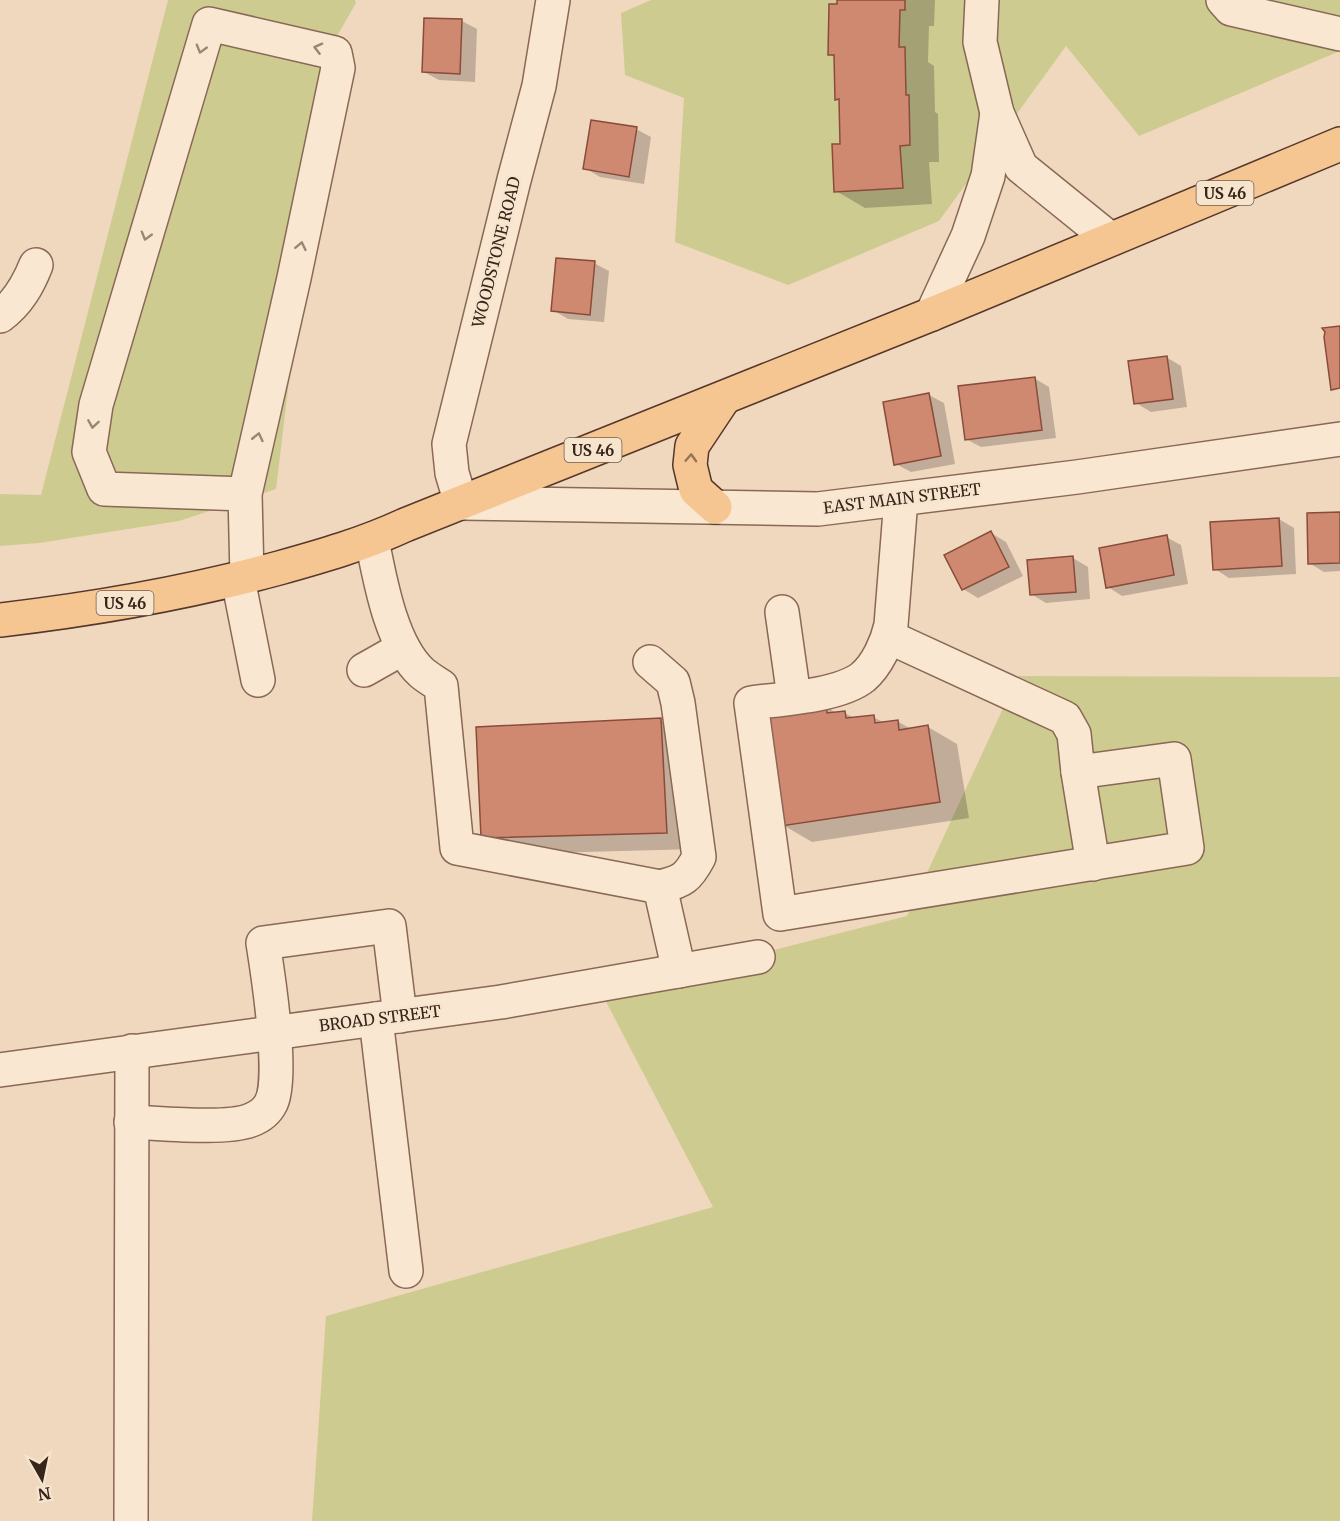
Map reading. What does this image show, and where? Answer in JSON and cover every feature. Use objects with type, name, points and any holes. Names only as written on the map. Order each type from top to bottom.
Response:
[{"type":"main road","name":"US 46","points":[[0,620],[162,597],[372,540],[932,314],[1340,144]]},
{"type":"main road","points":[[715,507],[696,490],[690,465],[692,446],[724,398]]},
{"type":"street","name":"WOODSTONE ROAD","points":[[461,503],[452,473],[449,444],[539,86],[553,0]]},
{"type":"street","points":[[982,0],[980,42],[997,113],[1021,167],[1110,239]]},
{"type":"street","points":[[1223,0],[1231,9],[1340,34]]},
{"type":"street","points":[[245,494],[104,489],[89,452],[96,405],[209,24],[335,53],[338,68],[294,278],[245,494],[242,577],[258,680]]},
{"type":"street","points":[[932,314],[968,236],[988,176],[997,113]]},
{"type":"street","points":[[0,316],[27,287],[36,265]]},
{"type":"street","name":"EAST MAIN STREET","points":[[461,503],[818,509],[1077,477],[1340,439]]},
{"type":"street","points":[[901,499],[889,637],[873,666],[862,677],[831,691],[751,703],[780,914],[1187,848],[1174,759],[1078,772]]},
{"type":"street","points":[[372,540],[384,597],[403,648],[421,672],[441,686],[457,848],[660,887],[678,882],[690,874],[699,857],[678,703],[673,682],[650,662]]},
{"type":"street","points":[[782,612],[794,697]]},
{"type":"street","points":[[889,637],[1065,718],[1074,734],[1093,864]]},
{"type":"street","points":[[364,670],[403,648]]},
{"type":"street","points":[[660,887],[679,971]]},
{"type":"street","points":[[131,1122],[230,1125],[250,1121],[265,1112],[272,1102],[276,1089],[274,1032],[263,943],[388,926],[388,1017],[406,1271]]},
{"type":"street","name":"BROAD STREET","points":[[0,1070],[501,1002],[758,957]]},
{"type":"street","points":[[131,1521],[132,1051]]},
{"type":"shaded area","points":[[168,0],[355,0],[356,3],[329,50],[276,489],[179,521],[39,543],[0,546],[0,494],[41,495]]},
{"type":"shaded area","points":[[651,0],[1340,0],[1340,51],[1139,136],[1066,46],[939,221],[788,285],[675,242],[684,98],[625,75],[621,13]]},
{"type":"shaded area","points":[[1018,676],[1340,677],[1340,1521],[312,1521],[326,1316],[713,1207],[602,994],[907,916]]},
{"type":"building","points":[[837,0],[905,0],[905,10],[900,10],[899,47],[905,47],[910,145],[900,146],[903,188],[834,192],[832,144],[840,144],[839,99],[835,100],[834,55],[828,55],[829,4],[837,4]]},
{"type":"building","points":[[424,18],[462,19],[460,74],[422,72]]},
{"type":"building","points":[[591,120],[637,127],[629,177],[583,169]]},
{"type":"building","points":[[556,258],[595,261],[590,315],[551,311]]},
{"type":"building","points":[[1340,326],[1340,388],[1331,390],[1325,332],[1322,328]]},
{"type":"building","points":[[1167,356],[1173,399],[1134,404],[1128,361]]},
{"type":"building","points":[[1035,377],[1042,430],[965,440],[958,386]]},
{"type":"building","points":[[929,393],[941,456],[894,465],[883,402]]},
{"type":"building","points":[[1340,512],[1340,563],[1308,564],[1307,513]]},
{"type":"building","points":[[1279,518],[1282,566],[1213,570],[1210,522]]},
{"type":"building","points":[[991,531],[1009,567],[962,590],[944,555]]},
{"type":"building","points":[[1167,535],[1174,575],[1106,588],[1099,548]]},
{"type":"building","points":[[1073,556],[1076,592],[1030,595],[1027,560]]},
{"type":"building","points":[[826,705],[827,713],[845,711],[846,718],[874,715],[875,723],[898,720],[899,730],[928,725],[940,802],[781,826],[766,713]]},
{"type":"building","points":[[661,718],[667,833],[481,838],[476,727]]}]
